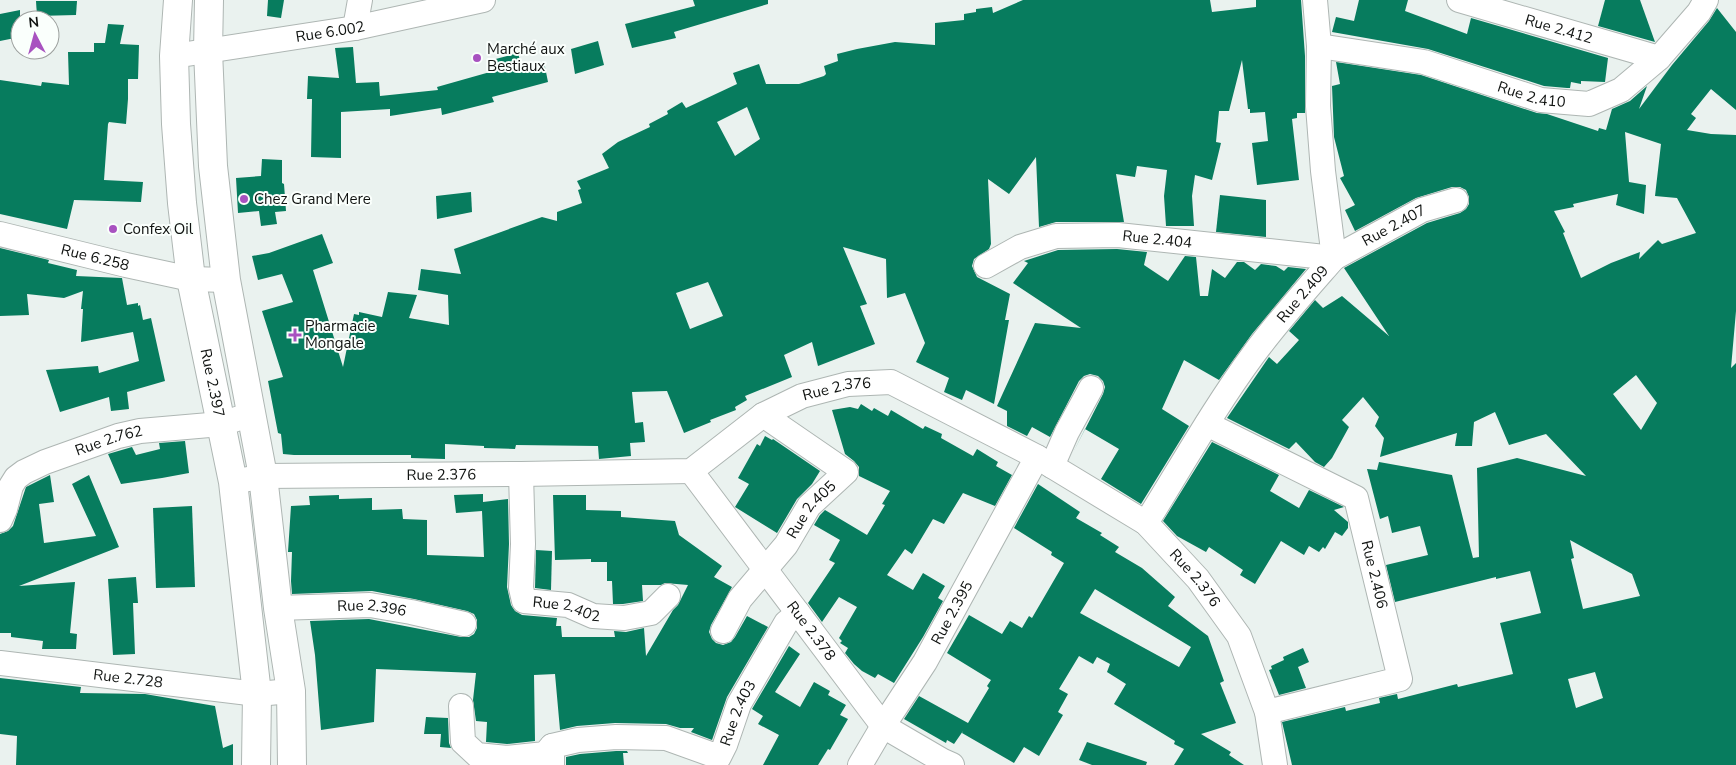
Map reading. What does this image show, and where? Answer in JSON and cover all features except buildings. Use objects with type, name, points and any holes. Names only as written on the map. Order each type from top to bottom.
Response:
[{"type":"main road","name":"Rue 2.397","points":[[178,0],[174,56],[176,124],[182,203],[190,279],[233,482],[256,694],[256,765]]},
{"type":"main road","points":[[210,0],[208,51],[213,166],[226,280],[263,476],[278,608],[291,691],[292,765]]},
{"type":"street","points":[[355,28],[360,0]]},
{"type":"street","name":"Rue 6.002","points":[[174,56],[355,28],[483,0]]},
{"type":"street","name":"Rue 2.409","points":[[1146,523],[1207,424],[1253,356],[1294,302],[1334,258],[1323,171],[1318,106],[1319,46],[1316,0]]},
{"type":"street","name":"Rue 2.412","points":[[1459,0],[1488,4],[1659,58]]},
{"type":"street","name":"Rue 2.410","points":[[1319,46],[1424,62],[1541,100],[1589,104],[1621,90],[1659,58],[1699,12],[1706,0]]},
{"type":"street","name":"Rue 2.407","points":[[1334,258],[1422,210],[1456,200]]},
{"type":"street","name":"Rue 6.258","points":[[0,234],[190,279],[226,280]]},
{"type":"street","name":"Rue 2.404","points":[[986,266],[1020,247],[1056,236],[1118,236],[1334,258]]},
{"type":"street","name":"Rue 2.376","points":[[233,482],[263,476],[691,471],[763,415],[802,396],[848,384],[891,382],[1044,461],[1146,523],[1198,579],[1239,636],[1268,712],[1275,765]]},
{"type":"street","points":[[1044,461],[1067,432],[1091,388]]},
{"type":"street","name":"Rue 2.762","points":[[0,520],[11,486],[16,478],[45,462],[104,440],[126,434],[140,431],[221,424],[252,414]]},
{"type":"street","name":"Rue 2.405","points":[[723,631],[740,599],[766,571],[786,545],[808,506],[846,472],[763,415]]},
{"type":"street","name":"Rue 2.406","points":[[1207,424],[1356,498],[1400,679],[1268,712]]},
{"type":"street","name":"Rue 2.395","points":[[860,765],[925,662],[1044,461]]},
{"type":"street","name":"Rue 2.378","points":[[691,471],[883,726],[952,765]]},
{"type":"street","name":"Rue 2.402","points":[[521,474],[524,544],[521,588],[524,601],[568,605],[593,616],[624,618],[651,613],[668,596]]},
{"type":"street","name":"Rue 2.396","points":[[278,608],[370,605],[464,624]]},
{"type":"street","name":"Rue 2.403","points":[[552,756],[587,740],[616,737],[666,738],[719,758],[739,704],[786,623],[798,613]]},
{"type":"street","name":"Rue 2.728","points":[[0,663],[256,694],[291,691]]},
{"type":"street","points":[[461,706],[463,742],[478,755],[507,758],[545,754],[552,756]]},
{"type":"place","name":"Marché aux Bestiaux","points":[[477,58]]},
{"type":"place","name":"Chez Grand Mere","points":[[244,199]]},
{"type":"place","name":"Confex Oil","points":[[113,229]]},
{"type":"place","name":"Pharmacie Mongale","points":[[295,335]]}]
